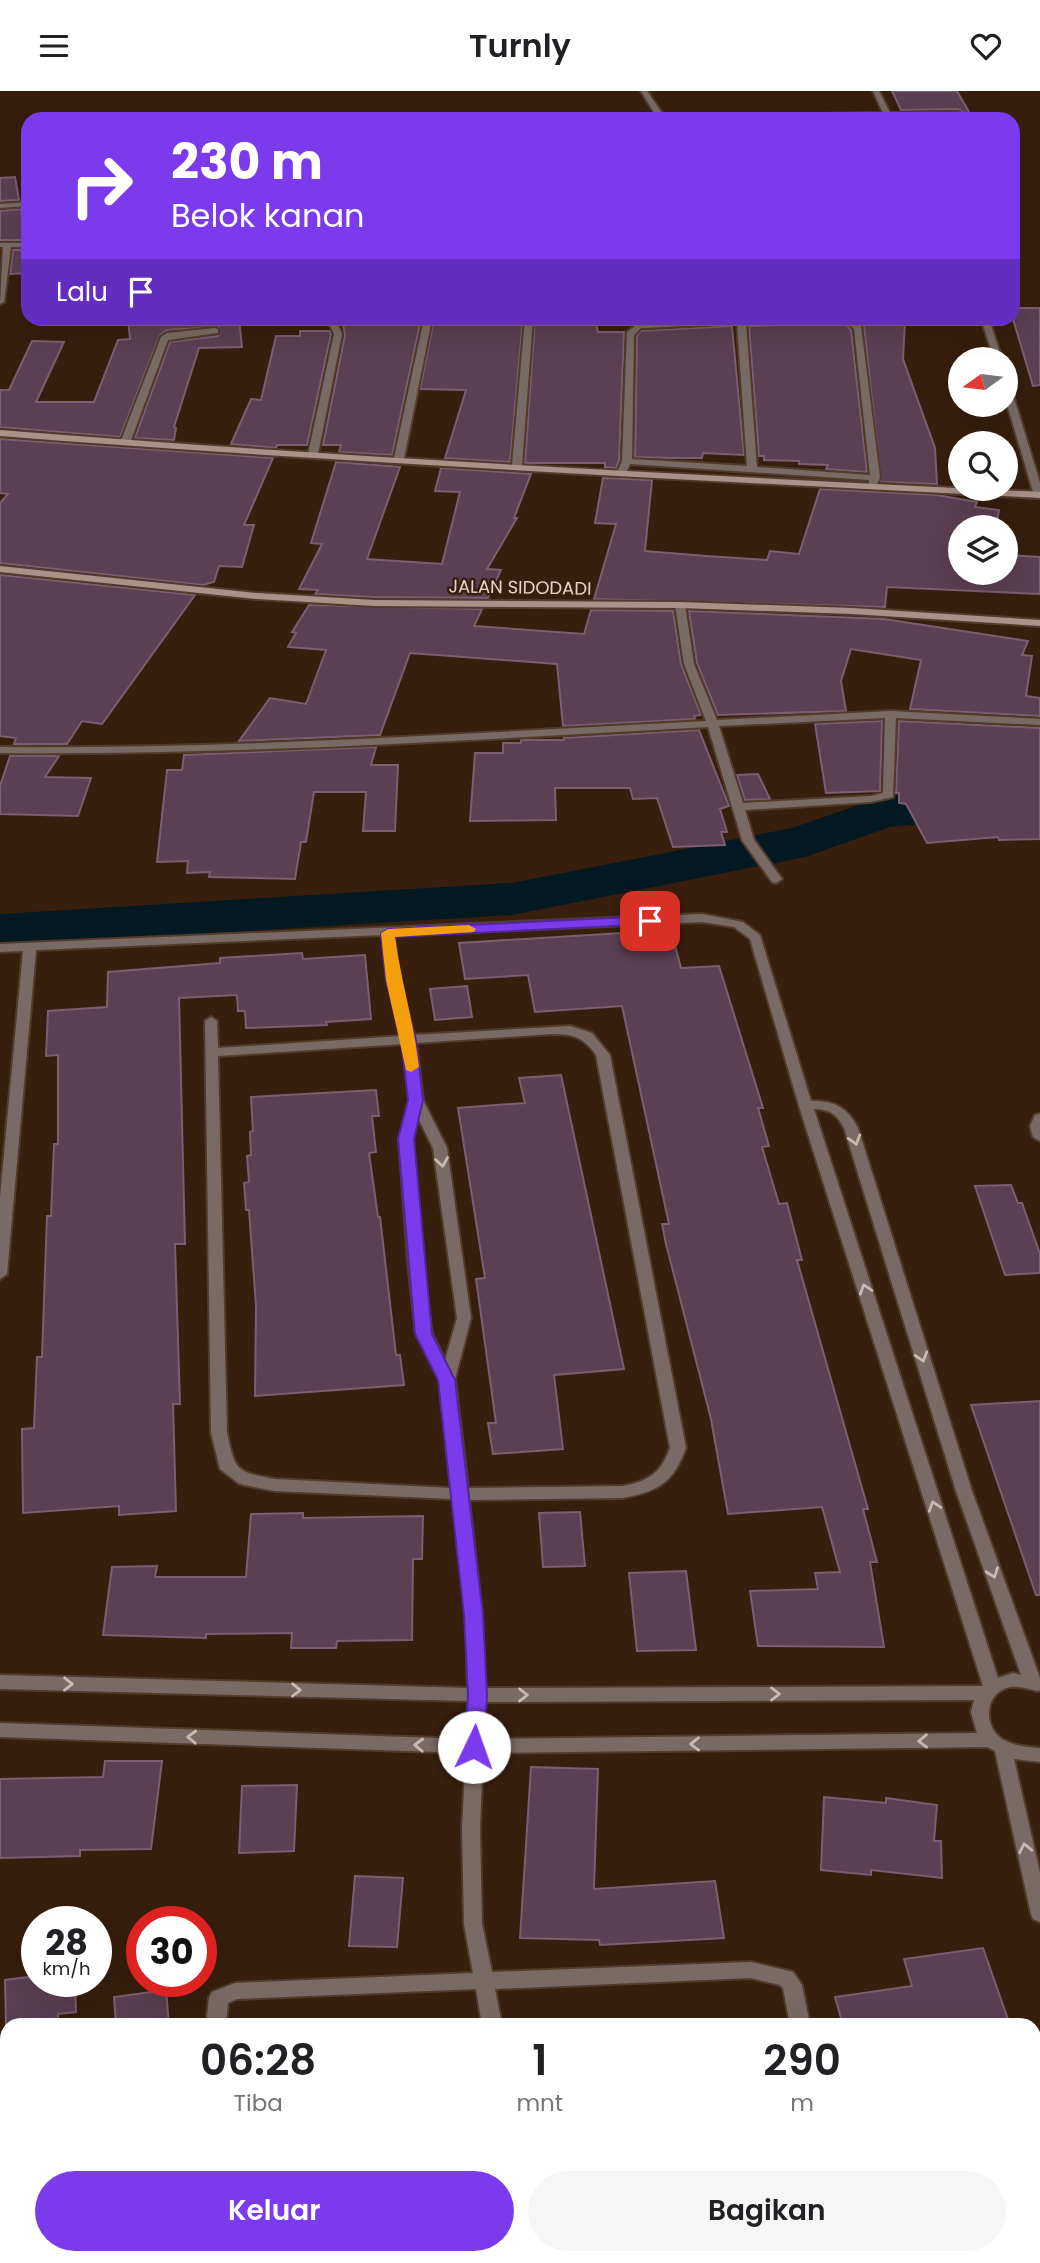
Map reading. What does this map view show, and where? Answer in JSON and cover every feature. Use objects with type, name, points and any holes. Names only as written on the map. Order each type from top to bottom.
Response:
[{"type":"street","points":[[644,91],[658,112]]},
{"type":"street","points":[[876,91],[886,112]]},
{"type":"street","points":[[0,206],[21,204]]},
{"type":"street","points":[[0,302],[3,245],[21,246]]},
{"type":"street","points":[[313,454],[338,334],[334,326]]},
{"type":"street","points":[[399,458],[427,326]]},
{"type":"street","points":[[517,465],[530,326]]},
{"type":"street","points":[[622,473],[627,461],[630,334],[634,329],[644,326]]},
{"type":"street","points":[[742,326],[752,469]]},
{"type":"street","points":[[856,326],[873,483]]},
{"type":"street","points":[[987,326],[994,347]]},
{"type":"street","points":[[125,443],[167,335],[215,331]]},
{"type":"street","points":[[0,433],[622,473],[873,483],[1039,495],[1016,417]]},
{"type":"street","points":[[627,461],[752,469],[873,483]]},
{"type":"street","name":"JALAN SIDODADI","points":[[0,569],[257,596],[374,603],[680,605],[852,611],[1040,623]]},
{"type":"street","points":[[680,605],[689,664],[712,722],[748,840],[776,879]]},
{"type":"street","points":[[738,807],[871,799],[889,795],[891,715]]},
{"type":"street","points":[[0,750],[119,751],[311,745],[712,722],[891,715],[1040,722]]},
{"type":"street","points":[[0,948],[702,918],[730,920],[746,926],[756,938],[988,1690]]},
{"type":"street","points":[[388,933],[393,980],[408,1040],[416,1100],[440,1148],[464,1318],[447,1380]]},
{"type":"street","points":[[0,1274],[30,947]]},
{"type":"street","points":[[211,1021],[211,1052],[219,1433],[226,1465],[244,1479],[275,1485],[461,1494],[623,1492],[646,1488],[669,1472],[678,1448],[603,1055],[593,1039],[577,1030],[552,1030],[211,1052]]},
{"type":"street","points":[[416,1100],[406,1139],[415,1263],[424,1334],[447,1380],[474,1615],[477,1695],[473,1924],[491,2018]]},
{"type":"street","points":[[0,1682],[477,1695],[988,1690],[1011,1682],[1036,1684],[964,1491],[851,1128],[836,1108],[827,1105],[806,1106]]},
{"type":"street","points":[[1040,1118],[1037,1126],[1040,1137]]},
{"type":"street","points":[[988,1690],[979,1701],[977,1720],[997,1744],[1020,1755],[1040,1755]]},
{"type":"street","points":[[0,1730],[474,1747],[997,1744]]},
{"type":"street","points":[[997,1744],[1040,1914]]},
{"type":"street","points":[[217,2018],[219,1998],[235,1991],[485,1983],[751,1970],[786,1978],[792,1985],[799,2018]]},
{"type":"building","points":[[892,91],[957,91],[969,112],[958,109],[901,110]]},
{"type":"building","points":[[15,177],[19,200],[0,201],[0,178]]},
{"type":"building","points":[[21,209],[21,240],[0,240],[0,211]]},
{"type":"building","points":[[13,250],[21,250],[21,273],[10,274]]},
{"type":"building","points":[[1020,308],[1040,308],[1040,385],[1033,386],[1015,326],[1020,326]]},
{"type":"building","points":[[129,326],[240,326],[242,347],[199,348],[174,427],[174,440],[135,438],[170,342],[218,336],[219,327],[167,330],[160,335],[120,437],[0,427],[0,390],[9,390],[32,341],[64,342],[36,402],[94,402],[118,340],[130,339]]},
{"type":"building","points":[[343,326],[420,326],[392,455],[339,452],[341,445],[323,445],[345,335]]},
{"type":"building","points":[[433,326],[522,326],[510,462],[445,458],[466,390],[420,389]]},
{"type":"building","points":[[535,326],[597,326],[598,332],[624,332],[619,460],[616,468],[605,467],[605,463],[525,463]]},
{"type":"building","points":[[732,326],[744,455],[703,453],[702,458],[635,457],[637,336],[641,331]]},
{"type":"building","points":[[749,326],[848,326],[851,330],[867,472],[826,469],[828,465],[799,464],[799,461],[764,460],[764,456],[759,456]]},
{"type":"building","points":[[864,326],[905,326],[903,359],[935,448],[937,484],[881,482]]},
{"type":"building","points":[[300,331],[330,331],[331,334],[307,445],[277,445],[276,448],[231,444],[251,399],[261,400],[276,336],[300,336]]},
{"type":"building","points":[[0,439],[273,458],[244,525],[254,525],[242,567],[219,566],[214,582],[203,585],[0,563],[0,503],[8,494],[0,493]]},
{"type":"building","points":[[336,462],[400,467],[367,559],[442,564],[460,492],[435,491],[441,468],[531,474],[514,518],[517,518],[487,569],[501,570],[488,598],[374,597],[315,594],[318,590],[299,589],[322,544],[311,543]]},
{"type":"building","points":[[603,478],[652,480],[645,551],[767,560],[770,551],[799,554],[820,489],[937,495],[948,497],[948,501],[977,502],[975,507],[999,510],[998,515],[948,515],[948,585],[1018,585],[1018,556],[1040,557],[1040,594],[887,587],[885,607],[594,599],[616,524],[595,523]]},
{"type":"building","points":[[0,575],[195,595],[102,724],[82,721],[67,744],[14,744],[16,738],[0,736]]},
{"type":"building","points":[[309,605],[482,609],[474,626],[584,634],[591,610],[673,611],[681,664],[701,715],[694,716],[695,719],[563,726],[557,664],[410,653],[380,735],[239,741],[270,698],[306,704],[326,650],[288,647],[296,633],[292,632]]},
{"type":"building","points":[[689,611],[884,619],[1028,641],[1022,655],[1032,656],[1026,696],[1040,698],[1040,716],[910,709],[921,660],[851,649],[841,681],[846,711],[718,715],[697,663]]},
{"type":"building","points":[[882,721],[880,791],[826,793],[815,724]]},
{"type":"building","points":[[899,721],[1040,728],[1040,839],[999,840],[998,837],[927,843],[906,804],[899,803],[899,793],[896,793]]},
{"type":"building","points":[[699,730],[729,806],[720,809],[727,832],[721,832],[725,845],[673,847],[657,798],[633,799],[630,788],[555,788],[556,820],[470,821],[475,753],[503,753],[503,743],[521,743],[521,740],[564,740]]},
{"type":"building","points":[[376,747],[371,765],[398,765],[395,831],[363,831],[366,792],[314,792],[306,842],[301,842],[295,879],[209,877],[210,872],[187,873],[188,861],[157,862],[167,770],[182,770],[184,755]]},
{"type":"building","points":[[10,756],[59,756],[45,777],[91,778],[78,816],[0,814],[0,786]]},
{"type":"building","points":[[758,774],[770,799],[745,800],[737,775]]},
{"type":"building","points":[[671,930],[681,968],[719,966],[763,1108],[758,1108],[769,1146],[762,1147],[779,1204],[787,1203],[802,1260],[797,1260],[868,1509],[863,1509],[877,1562],[870,1562],[884,1647],[758,1646],[750,1591],[818,1589],[815,1573],[840,1572],[822,1507],[728,1514],[711,1419],[666,1244],[662,1224],[669,1224],[622,1006],[535,1012],[528,975],[465,979],[459,943]]},
{"type":"building","points":[[302,953],[303,959],[365,955],[371,1019],[326,1022],[327,1025],[246,1028],[245,1011],[238,1011],[237,995],[179,998],[185,1244],[175,1244],[180,1404],[173,1404],[176,1511],[119,1515],[119,1506],[23,1513],[22,1429],[34,1428],[37,1357],[42,1357],[47,1216],[51,1216],[54,1144],[58,1144],[58,1055],[46,1056],[48,1011],[107,1007],[108,972],[220,963],[220,958]]},
{"type":"building","points":[[467,986],[472,1017],[435,1020],[430,989]]},
{"type":"building","points":[[561,1075],[624,1369],[554,1375],[563,1449],[493,1454],[488,1423],[496,1423],[476,1279],[485,1278],[458,1108],[525,1103],[519,1078]]},
{"type":"building","points":[[376,1090],[379,1116],[372,1116],[376,1152],[369,1153],[380,1217],[396,1355],[400,1355],[404,1385],[255,1396],[256,1306],[249,1210],[246,1210],[244,1183],[249,1182],[247,1156],[251,1155],[250,1132],[253,1131],[251,1097]]},
{"type":"building","points":[[1011,1185],[1018,1203],[1022,1203],[1040,1254],[1040,1273],[1005,1275],[975,1186]]},
{"type":"building","points":[[1040,1401],[1040,1595],[1036,1595],[971,1405]]},
{"type":"building","points":[[580,1512],[585,1566],[543,1567],[539,1513]]},
{"type":"building","points":[[303,1513],[303,1518],[423,1516],[422,1559],[413,1559],[412,1640],[337,1641],[336,1648],[291,1648],[292,1633],[206,1634],[206,1638],[103,1635],[112,1567],[157,1566],[155,1577],[246,1577],[251,1514]]},
{"type":"building","points":[[686,1571],[696,1650],[637,1651],[629,1573]]},
{"type":"building","points":[[105,1761],[162,1761],[151,1849],[80,1850],[80,1856],[0,1858],[0,1779],[103,1777]]},
{"type":"building","points":[[531,1767],[598,1769],[594,1889],[715,1881],[724,1938],[600,1945],[599,1940],[520,1938]]},
{"type":"building","points":[[297,1785],[294,1851],[239,1853],[242,1786]]},
{"type":"building","points":[[824,1797],[886,1803],[886,1798],[937,1805],[934,1841],[941,1841],[942,1878],[871,1870],[871,1875],[821,1870]]},
{"type":"building","points":[[355,1876],[403,1878],[397,1947],[349,1946]]},
{"type":"building","points":[[983,1948],[1008,2018],[841,2018],[835,1997],[912,1986],[904,1959]]},
{"type":"building","points":[[21,1978],[21,1997],[76,1997],[76,2012],[58,2014],[58,2018],[6,2018],[5,1980]]},
{"type":"building","points":[[114,1997],[167,1997],[168,2018],[116,2018]]},
{"type":"waterway","points":[[0,930],[512,899],[805,841],[882,812],[1003,802],[1040,803]]},
{"type":"slow traffic","points":[[411,1067],[408,1040],[393,980],[388,933],[469,929]]},
{"type":"route","points":[[474,1747],[477,1695],[474,1615],[447,1380],[424,1334],[415,1263],[406,1139],[416,1100],[408,1040],[393,980],[388,933],[650,921]]}]
